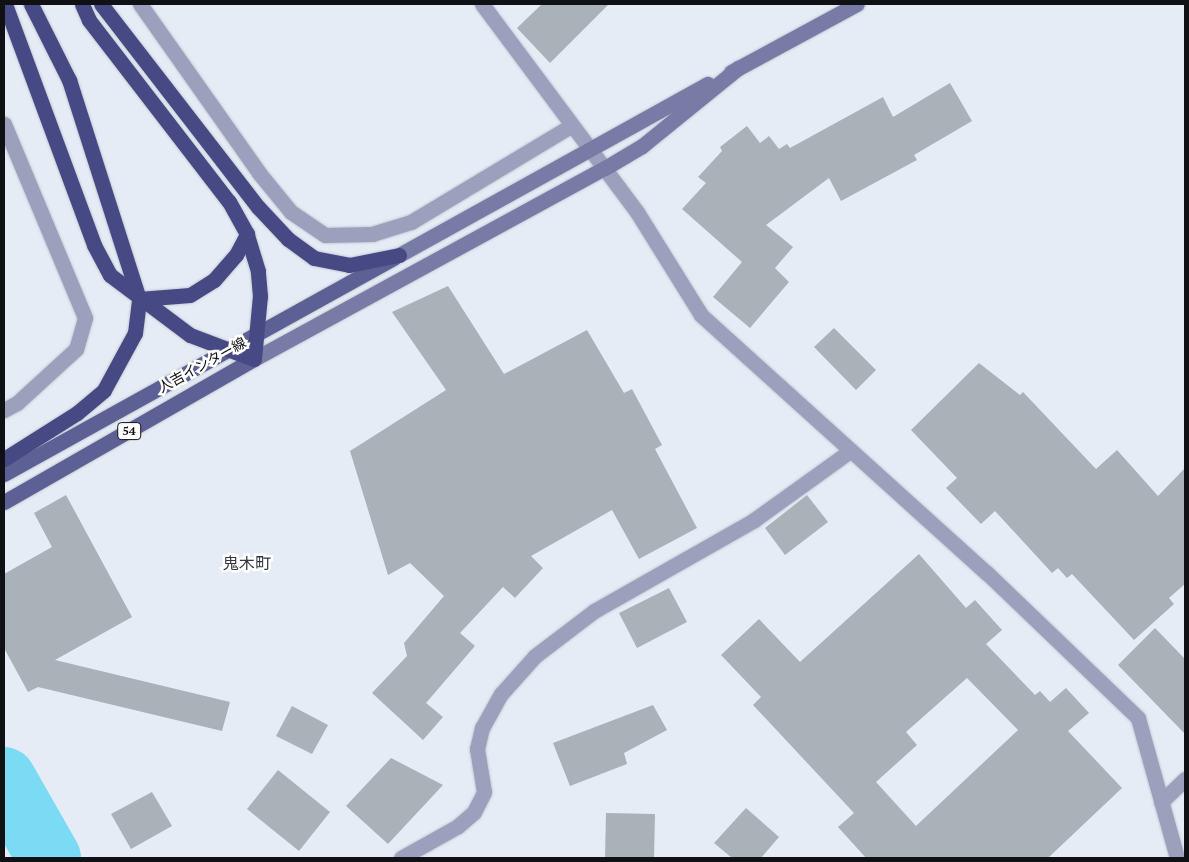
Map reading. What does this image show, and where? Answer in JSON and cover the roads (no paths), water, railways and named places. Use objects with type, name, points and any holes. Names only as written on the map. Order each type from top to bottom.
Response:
[{"type":"highway","points":[[6,4],[94,245],[110,275],[139,299],[190,335],[226,351],[254,359],[258,334],[258,271],[247,234],[229,202],[89,20],[82,4]]},
{"type":"highway","points":[[4,459],[77,413],[104,390],[135,333],[139,299],[69,80],[31,4]]},
{"type":"highway","points":[[101,4],[258,207],[288,239],[314,258],[349,265],[399,255]]},
{"type":"highway","points":[[139,299],[190,295],[214,280],[236,255],[247,234]]},
{"type":"main road","name":"人吉インター線","points":[[4,474],[399,255]]},
{"type":"main road","name":"人吉インター線","points":[[4,502],[254,359]]},
{"type":"street","points":[[140,4],[259,173],[291,212],[325,235],[372,234],[411,222],[571,126]]},
{"type":"street","points":[[482,4],[571,126],[590,147],[638,212],[701,315],[987,573],[1138,718],[1177,858]]},
{"type":"street","points":[[399,255],[590,147],[857,4]]},
{"type":"street","points":[[254,359],[642,146],[738,68]]},
{"type":"street","points":[[4,124],[85,318],[76,349],[16,403],[4,410]]},
{"type":"street","points":[[401,858],[458,826],[474,812],[484,792],[477,749],[482,728],[501,694],[535,656],[594,612],[754,520],[850,451]]},
{"type":"street","points":[[1162,802],[1185,779]]},
{"type":"waterway","points":[[4,779],[49,858]]},
{"type":"district","name":"鬼木町","points":[[247,563]]}]
